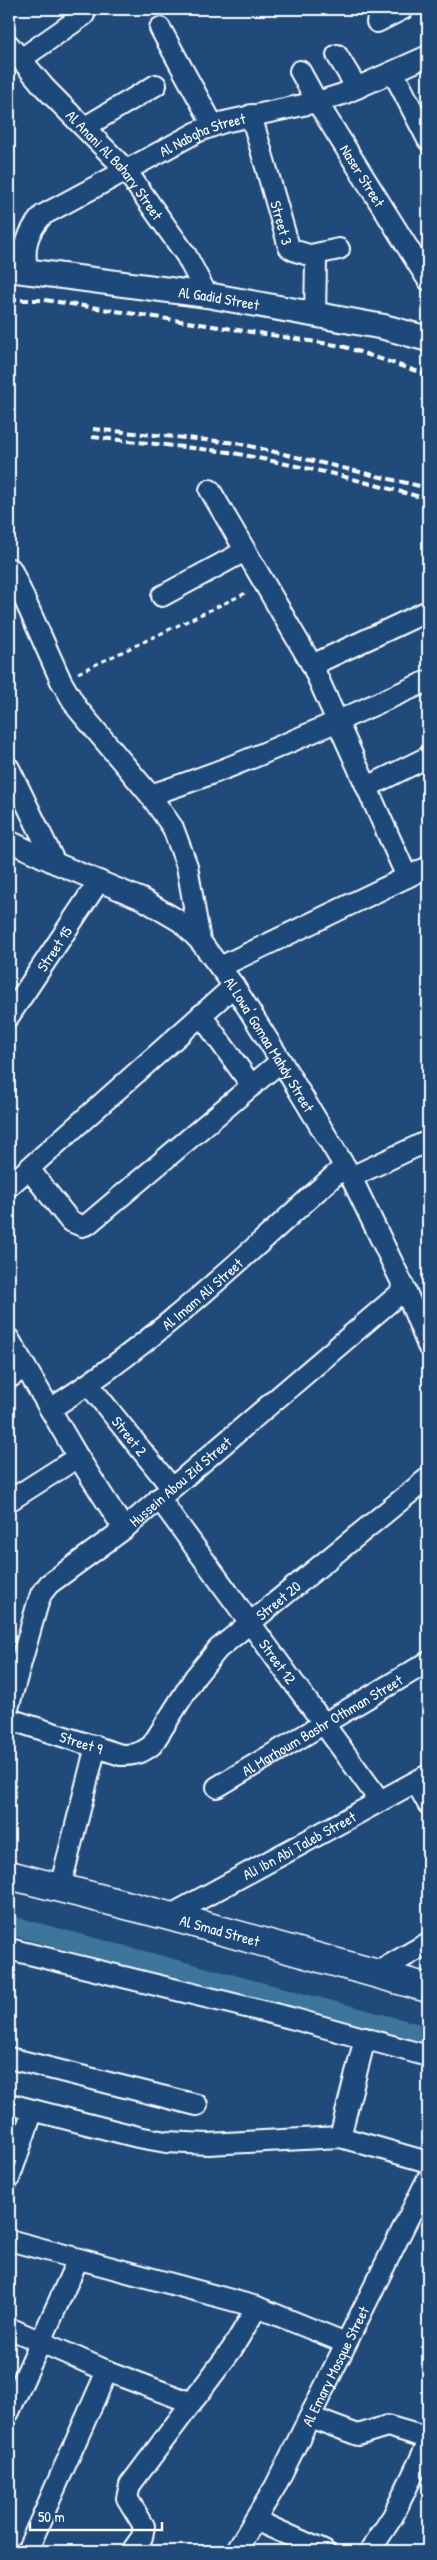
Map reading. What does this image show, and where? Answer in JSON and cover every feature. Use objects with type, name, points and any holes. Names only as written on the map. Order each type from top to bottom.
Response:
[{"type":"highway","name":"Al Smad Street","points":[[9,1875],[169,1916],[428,1988]]},
{"type":"street","points":[[377,22],[402,9]]},
{"type":"street","points":[[14,55],[80,14]]},
{"type":"street","points":[[160,28],[214,125]]},
{"type":"street","name":"Al Anani Al Bahary Street","points":[[14,55],[125,169],[186,255],[207,295]]},
{"type":"street","points":[[337,55],[357,88]]},
{"type":"street","name":"Al Nabgha Street","points":[[20,270],[26,239],[33,226],[43,215],[125,169],[214,125],[317,102],[357,88],[428,56]]},
{"type":"street","name":"Naser Street","points":[[300,71],[317,102],[428,280]]},
{"type":"street","points":[[393,72],[426,132]]},
{"type":"street","points":[[85,127],[156,85]]},
{"type":"street","name":"Street 3","points":[[252,115],[288,244],[296,252],[311,255],[317,264],[315,316]]},
{"type":"street","points":[[9,249],[20,270]]},
{"type":"street","points":[[311,255],[339,249]]},
{"type":"street","name":"Al Gadid Street","points":[[20,270],[207,295],[384,327],[428,339]]},
{"type":"street","points":[[210,490],[312,665],[407,877]]},
{"type":"street","points":[[162,596],[245,551]]},
{"type":"street","points":[[11,569],[15,597],[77,708],[150,795],[173,828],[184,859],[193,896],[200,941]]},
{"type":"street","points":[[312,665],[428,611]]},
{"type":"street","points":[[150,795],[258,757],[428,682]]},
{"type":"street","points":[[367,787],[428,757]]},
{"type":"street","points":[[9,768],[55,863]]},
{"type":"street","name":"Al Lowa' Gomaa Mahdy Street","points":[[9,841],[55,863],[142,899],[181,922],[200,941],[234,986],[282,1061],[348,1172],[405,1289],[428,1346]]},
{"type":"street","points":[[220,967],[428,867]]},
{"type":"street","name":"Street 15","points":[[9,1016],[99,881]]},
{"type":"street","points":[[9,1186],[234,986]]},
{"type":"street","points":[[201,1015],[252,1086]]},
{"type":"street","points":[[29,1170],[70,1221],[82,1226],[96,1218],[282,1061]]},
{"type":"street","name":"Al Imam Ali Street","points":[[50,1409],[89,1385],[348,1172],[428,1141]]},
{"type":"street","name":"Hussein Abou Zid Street","points":[[9,1705],[41,1594],[49,1584],[124,1529],[165,1492],[405,1289]]},
{"type":"street","points":[[9,1339],[17,1372],[50,1409],[124,1529]]},
{"type":"street","name":"Street 2","points":[[89,1385],[165,1492]]},
{"type":"street","points":[[9,1501],[78,1457]]},
{"type":"street","name":"Street 20","points":[[152,1745],[195,1677],[218,1648],[250,1620],[428,1478]]},
{"type":"street","name":"Street 12","points":[[165,1492],[250,1620],[380,1802]]},
{"type":"street","name":"Al Marhoum Bashr Othman Street","points":[[217,1787],[428,1662]]},
{"type":"street","name":"Street 9","points":[[9,1719],[121,1754],[135,1755],[152,1745]]},
{"type":"street","points":[[60,1888],[96,1746]]},
{"type":"street","points":[[422,1778],[428,1804]]},
{"type":"street","name":"Ali Ibn Abi Taleb Street","points":[[169,1916],[422,1778]]},
{"type":"street","points":[[376,1973],[428,1943]]},
{"type":"street","points":[[9,1949],[291,2018],[428,2056]]},
{"type":"street","points":[[340,2137],[365,2038]]},
{"type":"street","points":[[9,2058],[197,2104]]},
{"type":"street","points":[[9,2104],[138,2137],[166,2142],[208,2144],[340,2137],[428,2162]]},
{"type":"street","points":[[9,2179],[33,2110]]},
{"type":"street","name":"Al Emary Mosque Street","points":[[236,2551],[275,2487],[428,2178]]},
{"type":"street","points":[[9,2240],[257,2307],[346,2344]]},
{"type":"street","points":[[9,2412],[78,2260]]},
{"type":"street","points":[[132,2551],[142,2537],[144,2526],[127,2498],[127,2492],[232,2349],[257,2307]]},
{"type":"street","points":[[9,2328],[107,2371],[192,2403]]},
{"type":"street","points":[[27,2551],[107,2371]]},
{"type":"street","points":[[310,2417],[358,2435],[386,2426],[428,2438]]},
{"type":"street","points":[[370,2551],[393,2516],[428,2443]]},
{"type":"street","points":[[255,2520],[324,2551]]},
{"type":"path","points":[[61,681],[265,584]]},
{"type":"waterway","points":[[9,1925],[428,2036]]},
{"type":"railway","points":[[9,300],[45,300],[342,346],[428,375]]},
{"type":"railway","points":[[93,429],[237,443],[428,488]]},
{"type":"railway","points":[[92,437],[229,452],[334,474],[428,499]]}]
